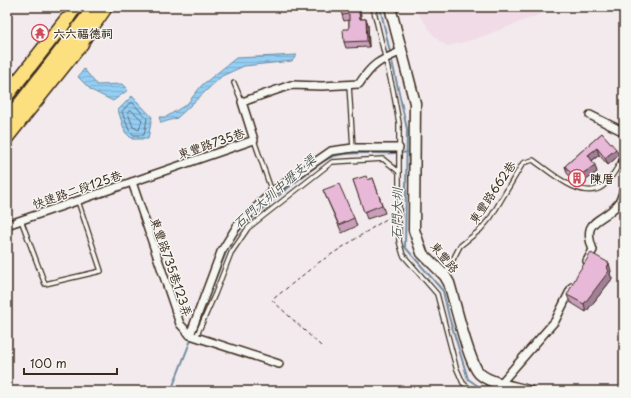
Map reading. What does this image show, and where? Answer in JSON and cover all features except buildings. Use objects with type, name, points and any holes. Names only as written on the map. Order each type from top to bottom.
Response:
[{"type":"highway","points":[[7,110],[86,7]]},
{"type":"highway","points":[[7,137],[10,126],[95,7]]},
{"type":"highway","points":[[7,95],[66,20]]},
{"type":"highway","points":[[10,126],[82,43]]},
{"type":"main road","points":[[7,101],[54,43],[66,20],[76,7]]},
{"type":"main road","points":[[82,43],[107,7]]},
{"type":"street","name":"東豐路","points":[[390,7],[392,55],[415,103],[414,230],[422,253],[445,276],[449,283],[471,359],[479,374],[488,379],[528,391]]},
{"type":"street","points":[[242,102],[291,85],[359,84],[368,70],[378,61],[392,55]]},
{"type":"street","name":"東豐路735巷","points":[[132,182],[254,140],[242,102]]},
{"type":"street","points":[[590,115],[624,132]]},
{"type":"street","points":[[279,364],[193,336],[221,252],[238,226],[272,192],[331,151],[353,148],[399,148]]},
{"type":"street","name":"快速路二段125巷","points":[[7,225],[132,182]]},
{"type":"street","name":"東豐路735巷123弄","points":[[132,182],[180,324],[193,336]]},
{"type":"street","points":[[583,267],[593,250],[588,236],[590,228],[618,204],[624,190]]},
{"type":"street","points":[[501,383],[554,321],[576,278]]},
{"type":"lane","points":[[373,7],[392,55],[399,123],[399,241],[403,255],[436,294],[456,367],[463,383],[470,389],[476,391]]},
{"type":"lane","points":[[7,90],[49,36],[66,20]]},
{"type":"lane","points":[[7,141],[70,63],[82,43]]},
{"type":"lane","points":[[234,83],[242,102]]},
{"type":"lane","points":[[349,85],[353,148]]},
{"type":"lane","points":[[254,140],[272,192]]},
{"type":"lane","name":"東豐路662巷","points":[[445,276],[460,246],[480,230],[491,216],[523,163],[533,160],[573,188],[591,190],[602,187],[606,183],[624,156]]},
{"type":"lane","points":[[193,336],[215,294],[230,253],[248,228],[301,185],[332,162],[383,158],[399,172]]},
{"type":"lane","points":[[21,220],[45,284],[102,271],[78,200]]},
{"type":"path","points":[[321,346],[272,300],[318,263],[399,211]]},
{"type":"shaded area","points":[[414,7],[552,7],[536,16],[475,39],[448,46],[439,41],[431,32]]},
{"type":"water","points":[[297,55],[292,61],[244,66],[222,76],[177,118],[161,123],[159,117],[166,117],[187,104],[202,85],[236,58]]},
{"type":"water","points":[[84,69],[97,85],[122,84],[128,90],[113,101],[91,90],[78,77]]},
{"type":"water","points":[[132,96],[152,117],[148,139],[132,139],[125,132],[118,110]]},
{"type":"waterway","name":"石門大圳","points":[[380,7],[407,129],[405,247],[443,291],[449,317],[468,379],[478,386],[493,391]]},
{"type":"waterway","name":"石門大圳","points":[[402,153],[407,152]]},
{"type":"waterway","name":"石門大圳中壢支渠","points":[[234,237],[282,193],[313,168],[326,160],[341,154],[395,153]]},
{"type":"waterway","name":"石門大圳中壢支渠","points":[[204,307],[228,247]]},
{"type":"waterway","name":"石門大圳中壢支渠","points":[[171,391],[192,337]]},
{"type":"place","name":"六六福德祠","points":[[40,33]]},
{"type":"place","name":"陳厝","points":[[577,178]]}]
